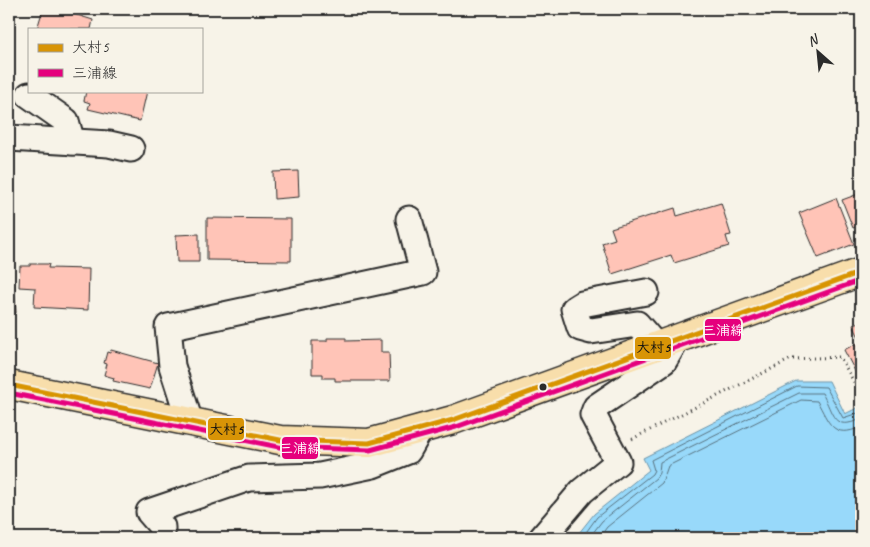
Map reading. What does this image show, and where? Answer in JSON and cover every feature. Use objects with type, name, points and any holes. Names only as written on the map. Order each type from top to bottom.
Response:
[{"type":"main road","points":[[9,385],[280,440],[369,443],[453,420],[861,272]]},
{"type":"street","points":[[29,95],[66,121],[72,142]]},
{"type":"street","points":[[9,138],[109,144],[131,149]]},
{"type":"street","points":[[190,422],[172,366],[168,327],[423,272],[409,220]]},
{"type":"street","points":[[542,538],[582,491],[618,462],[593,415],[596,407],[664,360],[666,342],[637,324],[592,331],[580,328],[574,309],[582,304],[646,292]]},
{"type":"street","points":[[162,538],[162,527],[149,512],[249,478],[320,476],[373,464],[408,451],[420,428]]},
{"type":"path","points":[[612,449],[791,359],[840,357],[855,384],[861,381]]},
{"type":"water","points":[[796,381],[829,381],[845,414],[861,406],[861,538],[575,538],[594,514],[649,470],[643,458]]},
{"type":"building","points":[[43,9],[58,9],[93,20],[91,28],[37,28]]},
{"type":"building","points":[[86,92],[147,92],[140,121],[88,109],[90,103],[84,101]]},
{"type":"building","points":[[298,171],[299,197],[274,199],[273,172]]},
{"type":"building","points":[[861,193],[861,225],[853,228],[842,200]]},
{"type":"building","points":[[836,198],[854,244],[818,258],[799,213]]},
{"type":"building","points":[[721,203],[731,235],[726,236],[729,246],[674,263],[671,255],[612,274],[602,243],[615,239],[611,228],[675,208],[677,216]]},
{"type":"building","points":[[207,218],[291,219],[291,261],[207,260]]},
{"type":"building","points":[[199,234],[199,262],[177,262],[176,235]]},
{"type":"building","points":[[30,264],[49,264],[48,268],[89,269],[88,310],[34,307],[35,288],[19,287],[20,266],[30,266]]},
{"type":"building","points":[[9,281],[14,281],[16,313],[9,314]]},
{"type":"building","points":[[861,321],[861,341],[853,325]]},
{"type":"building","points":[[327,338],[346,338],[346,341],[381,340],[381,352],[389,352],[390,381],[335,381],[335,378],[323,378],[323,374],[312,374],[312,341],[327,341]]},
{"type":"building","points":[[861,341],[861,373],[857,375],[844,350]]},
{"type":"building","points":[[111,350],[158,363],[150,389],[113,381],[114,378],[104,375],[107,364],[104,363],[107,352],[110,353]]},
{"type":"transit line","name":"大村5","points":[[9,385],[280,440],[369,443],[453,420],[861,272]]},
{"type":"transit line","name":"三浦線","points":[[9,393],[279,447],[370,450],[456,427],[861,280]]}]
